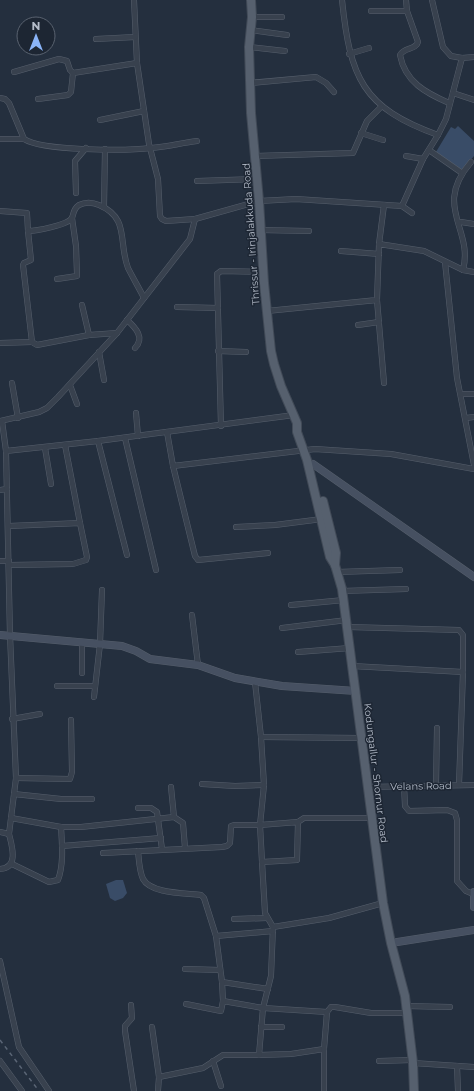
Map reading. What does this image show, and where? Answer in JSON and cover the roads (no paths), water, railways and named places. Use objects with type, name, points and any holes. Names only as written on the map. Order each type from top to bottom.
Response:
[{"type":"main road","name":"Thrissur - Irinjalakkuda Road","points":[[252,0],[249,47],[251,113],[267,311],[274,364],[295,419],[302,431],[309,450],[310,462]]},
{"type":"main road","name":"Kodungallur - Shornur Road","points":[[310,462],[330,556],[336,568],[344,600],[383,903],[406,1009],[414,1091]]},
{"type":"main road","points":[[310,462],[336,553],[336,568]]},
{"type":"street","points":[[134,0],[135,37],[144,111],[150,148],[158,179],[160,216],[162,220],[195,219],[259,201],[296,199],[402,206],[412,213]]},
{"type":"street","points":[[342,0],[349,54],[360,78],[374,100],[381,107],[405,122],[438,135]]},
{"type":"street","points":[[406,0],[407,11],[418,42],[418,45],[402,51],[400,55],[408,76],[416,85],[429,94],[449,103]]},
{"type":"street","points":[[432,0],[442,47],[450,56],[462,58],[474,57]]},
{"type":"street","points":[[371,11],[407,11]]},
{"type":"street","points":[[252,17],[282,17]]},
{"type":"street","points":[[251,30],[287,35]]},
{"type":"street","points":[[96,39],[135,37]]},
{"type":"street","points":[[249,47],[285,51]]},
{"type":"street","points":[[349,54],[368,48]]},
{"type":"street","points":[[402,206],[423,158],[438,135],[446,119],[462,58]]},
{"type":"street","points":[[14,72],[59,59],[66,61],[70,70],[73,72],[72,88],[68,95],[38,100]]},
{"type":"street","points":[[73,72],[138,63]]},
{"type":"street","points":[[250,83],[316,77],[326,83],[334,92]]},
{"type":"street","points":[[453,93],[474,100]]},
{"type":"street","points":[[0,98],[6,99],[24,139]]},
{"type":"street","points":[[255,156],[348,154],[353,152],[355,149],[367,121],[381,107]]},
{"type":"street","points":[[100,120],[144,111]]},
{"type":"street","points":[[361,133],[383,140]]},
{"type":"street","points":[[0,139],[24,139],[39,145],[105,149],[150,148],[196,141]]},
{"type":"street","points":[[76,193],[75,163],[86,148]]},
{"type":"street","points":[[104,207],[105,149]]},
{"type":"street","points":[[429,150],[462,173]]},
{"type":"street","points":[[406,156],[423,158]]},
{"type":"street","points":[[462,270],[467,257],[461,222],[454,197],[462,173],[471,162]]},
{"type":"street","points":[[197,182],[257,179]]},
{"type":"street","points":[[57,279],[77,274],[76,246],[72,218],[76,207],[83,203],[94,203],[113,213],[120,222],[128,268],[144,298]]},
{"type":"street","points":[[384,204],[379,254],[377,300],[384,383]]},
{"type":"street","points":[[0,211],[27,213],[31,260],[23,265],[32,342]]},
{"type":"street","points":[[28,231],[55,226],[72,218]]},
{"type":"street","points":[[0,869],[9,868],[12,864],[14,851],[9,834],[16,778],[12,719],[6,451],[2,442],[1,421],[40,412],[47,408],[70,385],[117,333],[190,238],[195,219]]},
{"type":"street","points":[[461,222],[474,224]]},
{"type":"street","points":[[260,230],[309,231]]},
{"type":"street","points":[[380,244],[424,251],[462,270],[474,272]]},
{"type":"street","points":[[341,251],[379,254]]},
{"type":"street","points":[[445,262],[457,378],[474,465]]},
{"type":"street","points":[[221,426],[218,351],[218,274],[220,271],[263,272]]},
{"type":"street","points":[[267,311],[377,300]]},
{"type":"street","points":[[82,305],[89,335]]},
{"type":"street","points":[[177,306],[218,308]]},
{"type":"street","points":[[127,320],[137,329],[140,338],[139,344],[135,348]]},
{"type":"street","points":[[358,325],[379,322]]},
{"type":"street","points":[[0,343],[32,342],[37,345],[89,335],[117,333]]},
{"type":"street","points":[[218,351],[246,352]]},
{"type":"street","points":[[99,352],[104,380]]},
{"type":"street","points":[[12,383],[18,418]]},
{"type":"street","points":[[70,385],[77,404]]},
{"type":"street","points":[[461,394],[474,394]]},
{"type":"street","points":[[136,413],[138,436]]},
{"type":"street","points":[[466,418],[474,417]]},
{"type":"street","points":[[6,451],[45,448],[167,432],[295,419]]},
{"type":"street","points":[[167,432],[173,466],[195,556],[198,560],[268,553]]},
{"type":"street","points":[[125,438],[156,570]]},
{"type":"street","points":[[98,441],[127,555]]},
{"type":"street","points":[[0,561],[9,563],[73,564],[86,560],[65,445]]},
{"type":"street","points":[[45,448],[51,484]]},
{"type":"street","points":[[173,466],[309,450],[391,454],[474,469]]},
{"type":"street","points":[[310,462],[474,577]]},
{"type":"street","points":[[0,490],[7,489]]},
{"type":"street","points":[[236,527],[275,525],[322,519]]},
{"type":"street","points":[[8,526],[80,523]]},
{"type":"street","points":[[336,568],[400,570]]},
{"type":"street","points":[[342,591],[406,589]]},
{"type":"street","points":[[94,697],[100,644],[102,590]]},
{"type":"street","points":[[291,606],[344,600]]},
{"type":"street","points":[[192,616],[198,665]]},
{"type":"street","points":[[282,628],[347,623],[459,630],[463,635],[459,785]]},
{"type":"street","points":[[0,635],[122,646],[136,651],[150,659],[198,665],[235,678],[282,686],[356,691]]},
{"type":"street","points":[[82,643],[82,672]]},
{"type":"street","points":[[298,652],[350,648]]},
{"type":"street","points":[[352,666],[463,672]]},
{"type":"street","points":[[256,682],[264,785],[260,825],[262,862],[267,918],[273,929],[272,976],[263,1008],[259,1055]]},
{"type":"street","points":[[57,686],[95,686]]},
{"type":"street","points":[[12,719],[40,714]]},
{"type":"street","points":[[16,778],[70,779],[72,772],[71,720]]},
{"type":"street","points":[[436,728],[436,785]]},
{"type":"street","points":[[261,737],[361,738]]},
{"type":"street","points":[[202,784],[235,786],[264,785]]},
{"type":"street","name":"Velans Road","points":[[367,787],[474,785]]},
{"type":"street","points":[[171,786],[174,817]]},
{"type":"street","points":[[404,786],[405,806],[409,811],[447,810],[455,813],[457,820],[457,881],[466,891],[473,893],[474,907]]},
{"type":"street","points":[[14,794],[61,799],[92,799]]},
{"type":"street","points":[[138,808],[154,809],[158,819],[162,849]]},
{"type":"street","points":[[11,818],[61,827],[81,827],[174,817],[183,823],[185,848]]},
{"type":"street","points":[[103,853],[227,846],[230,843],[232,826],[298,822],[304,818],[371,818]]},
{"type":"street","points":[[262,862],[297,860],[298,822]]},
{"type":"street","points":[[12,864],[49,882],[58,880],[60,875],[62,846],[61,827]]},
{"type":"street","points":[[0,832],[9,834]]},
{"type":"street","points":[[62,846],[161,838]]},
{"type":"street","points":[[138,851],[141,872],[148,885],[156,889],[201,895],[204,898],[216,936],[222,982],[223,1008],[218,1011],[186,1004]]},
{"type":"street","points":[[216,936],[273,929],[329,918],[383,903]]},
{"type":"street","points":[[234,919],[267,918]]},
{"type":"street","points":[[391,943],[474,930]]},
{"type":"street","points":[[0,961],[19,1047],[48,1091]]},
{"type":"street","points":[[185,970],[220,970]]},
{"type":"street","points":[[222,982],[268,989]]},
{"type":"street","points":[[223,1001],[263,1008],[327,1012]]},
{"type":"street","points":[[131,1005],[132,1018],[125,1026],[125,1031],[134,1091]]},
{"type":"street","points":[[324,1091],[324,1049],[327,1012],[331,1007],[371,1013],[406,1009],[450,1007]]},
{"type":"street","points":[[152,1027],[159,1077],[158,1091]]},
{"type":"street","points":[[261,1027],[282,1027]]},
{"type":"street","points":[[159,1077],[203,1068],[223,1055],[291,1054],[324,1049]]},
{"type":"street","points":[[0,1061],[22,1091]]},
{"type":"street","points":[[213,1061],[221,1086]]},
{"type":"street","points":[[379,1061],[412,1061],[474,1067]]},
{"type":"street","points":[[457,1066],[458,1091]]},
{"type":"water","points":[[458,126],[474,141],[474,156],[462,170],[436,152],[451,127],[455,129]]},
{"type":"water","points":[[116,880],[123,880],[127,893],[123,898],[115,901],[110,898],[106,884]]},
{"type":"railway","points":[[0,1040],[39,1091]]}]
